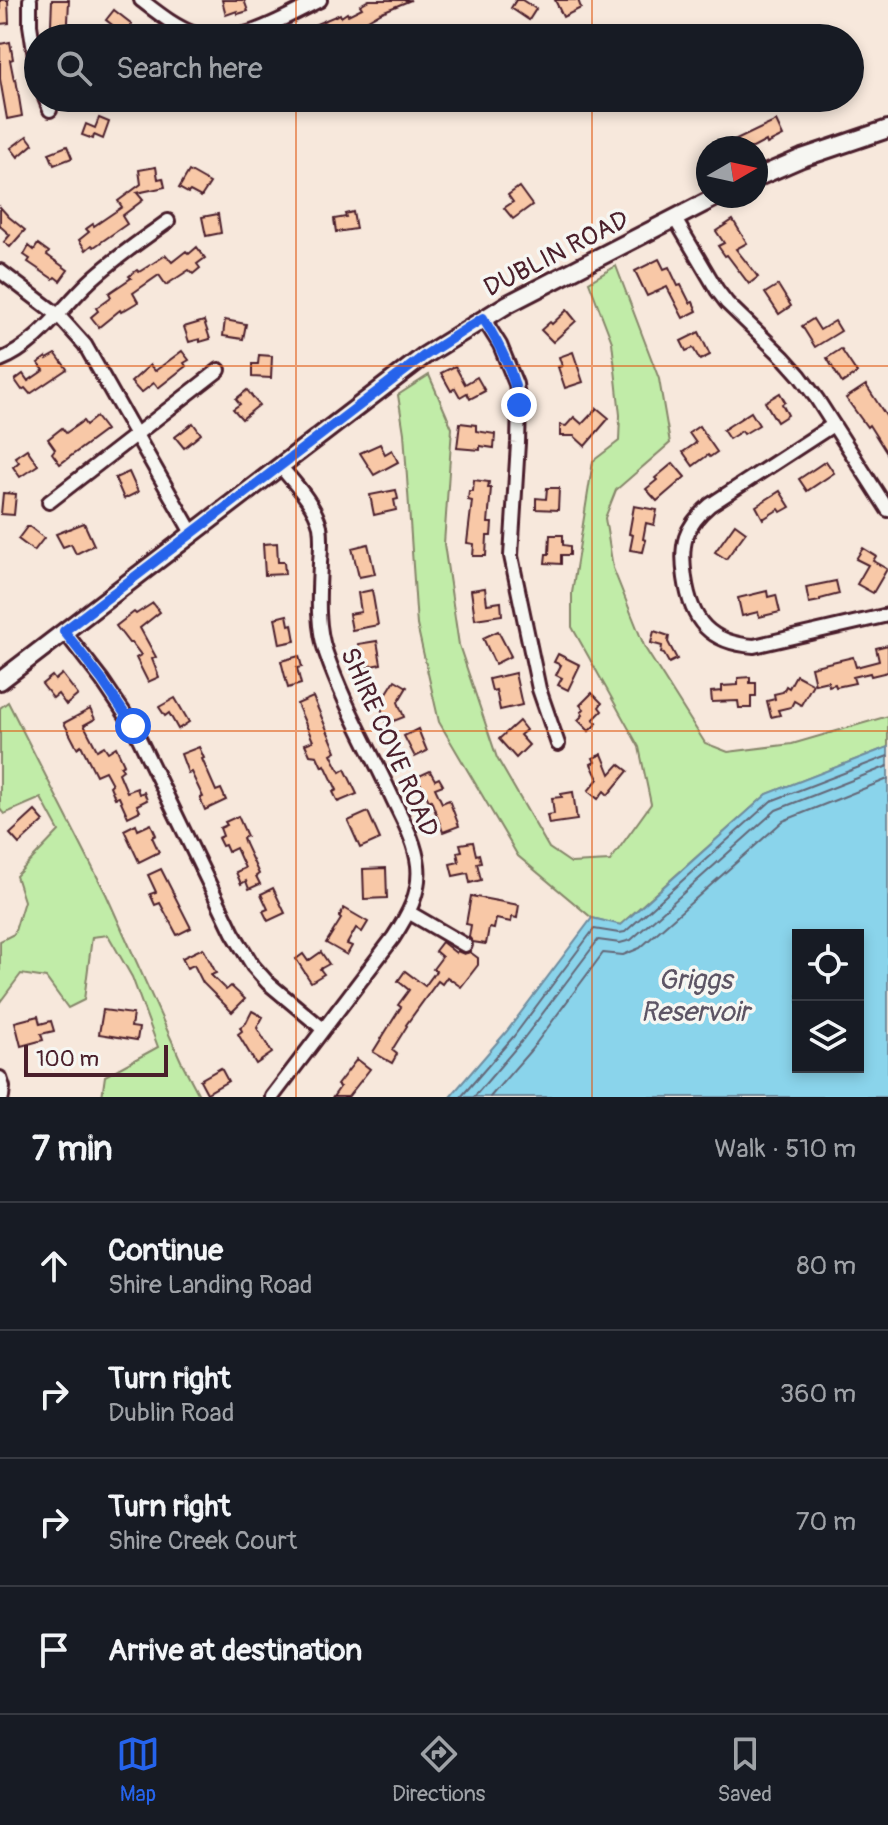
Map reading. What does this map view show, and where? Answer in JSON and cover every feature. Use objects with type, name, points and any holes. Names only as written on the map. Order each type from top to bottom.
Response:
[{"type":"main road","points":[[768,173],[888,129]]},
{"type":"main road","name":"DUBLIN ROAD","points":[[0,681],[424,356],[508,304],[696,208]]},
{"type":"street","points":[[30,0],[30,24]]},
{"type":"street","points":[[141,0],[176,24]]},
{"type":"street","points":[[270,24],[320,0]]},
{"type":"street","points":[[675,219],[727,303],[800,376],[888,510]]},
{"type":"street","points":[[0,360],[15,353],[101,271],[168,221]]},
{"type":"street","points":[[0,271],[58,315],[85,345],[192,533]]},
{"type":"street","points":[[483,318],[500,345],[516,384],[518,443],[511,556],[539,689],[558,744]]},
{"type":"street","points":[[49,502],[219,370]]},
{"type":"street","points":[[833,425],[710,505],[695,519],[685,536],[683,548],[686,589],[691,606],[704,626],[736,645],[763,645],[888,615]]},
{"type":"street","name":"SHIRE COVE ROAD","points":[[272,1097],[410,913],[418,880],[411,837],[325,651],[320,616],[321,540],[315,513],[280,466]]},
{"type":"street","points":[[64,631],[133,726],[233,933],[253,966],[268,983],[323,1029]]},
{"type":"street","points":[[410,913],[465,945]]},
{"type":"street","points":[[0,1078],[2,1097]]},
{"type":"green space","points":[[616,266],[659,379],[670,443],[616,490],[605,518],[613,568],[645,648],[705,743],[728,752],[792,744],[888,716],[888,747],[767,794],[620,925],[592,918],[518,856],[439,722],[417,625],[404,433],[398,395],[429,375],[452,428],[444,544],[459,645],[497,758],[549,848],[571,863],[610,861],[651,804],[639,747],[572,627],[572,593],[593,461],[619,441],[620,415],[612,342],[589,282]]},
{"type":"green space","points":[[8,702],[106,894],[200,1097],[102,1097],[105,1076],[158,1047],[132,977],[108,935],[92,937],[84,1000],[68,1008],[46,978],[21,974],[0,1002],[0,941],[14,934],[24,901],[16,876],[59,831],[41,798],[4,814],[0,809],[0,708]]},
{"type":"water","name":"Griggs Reservoir","points":[[888,747],[888,1097],[450,1097],[507,1031],[592,918],[621,925],[767,794]]},
{"type":"building","points":[[0,0],[8,0],[9,23],[0,24]]},
{"type":"building","points":[[52,0],[69,0],[68,24],[51,24]]},
{"type":"building","points":[[222,0],[244,0],[248,11],[226,15]]},
{"type":"building","points":[[369,0],[411,0],[361,24],[359,21],[353,24],[316,24],[340,14],[341,17],[348,15],[362,8],[360,5]]},
{"type":"building","points":[[516,0],[522,0],[536,9],[529,20],[511,8]]},
{"type":"building","points":[[555,0],[578,0],[581,8],[563,17]]},
{"type":"building","points":[[114,10],[132,24],[111,24],[106,20]]},
{"type":"building","points":[[10,42],[13,59],[10,60],[22,116],[7,119],[0,79],[0,44]]},
{"type":"building","points":[[99,118],[109,122],[103,139],[82,135],[86,124],[95,128]]},
{"type":"building","points":[[776,121],[783,136],[768,144],[768,136],[745,136]]},
{"type":"building","points":[[27,136],[33,144],[18,157],[11,148]]},
{"type":"building","points":[[67,146],[72,158],[54,165],[49,153]]},
{"type":"building","points":[[156,167],[158,179],[163,178],[165,187],[137,193],[143,200],[122,216],[127,224],[86,250],[79,240],[89,232],[86,229],[122,207],[118,201],[141,184],[139,170]]},
{"type":"building","points":[[189,171],[210,183],[201,197],[179,188]]},
{"type":"building","points":[[519,187],[532,205],[513,219],[504,208],[513,202],[508,195]]},
{"type":"building","points":[[0,207],[25,230],[10,247],[4,242],[10,235],[0,226]]},
{"type":"building","points":[[353,212],[356,229],[336,232],[334,219]]},
{"type":"building","points":[[218,214],[221,233],[206,236],[202,217]]},
{"type":"building","points":[[733,220],[747,243],[736,249],[758,277],[749,284],[718,246],[724,243],[716,231]]},
{"type":"building","points":[[38,244],[49,252],[47,255],[68,270],[60,281],[28,262],[30,259],[24,255],[29,246],[34,250]]},
{"type":"building","points":[[197,247],[205,258],[197,264],[200,268],[193,274],[189,270],[166,285],[159,275],[133,293],[138,302],[120,310],[99,327],[91,317],[98,311],[96,308],[111,297],[109,293],[137,270],[139,272],[166,255],[172,262]]},
{"type":"building","points":[[659,259],[664,269],[669,267],[678,286],[681,285],[697,311],[683,318],[667,287],[647,296],[635,271]]},
{"type":"building","points":[[778,285],[791,306],[779,314],[765,293]]},
{"type":"building","points":[[567,310],[576,321],[553,342],[541,330]]},
{"type":"building","points":[[813,319],[820,330],[835,321],[841,331],[815,347],[802,326]]},
{"type":"building","points":[[225,320],[246,324],[243,339],[223,336]]},
{"type":"building","points":[[204,321],[210,339],[189,342],[184,327]]},
{"type":"building","points":[[699,332],[710,355],[700,360],[693,348],[686,351],[681,341]]},
{"type":"building","points":[[841,349],[857,373],[842,383],[827,358]]},
{"type":"building","points":[[182,351],[189,360],[184,363],[186,366],[158,388],[154,383],[141,393],[131,382],[150,365],[155,371]]},
{"type":"building","points":[[573,352],[583,382],[565,388],[558,367],[562,366],[559,357]]},
{"type":"building","points":[[56,354],[67,369],[30,394],[25,388],[22,390],[15,380],[23,374],[28,381],[44,370],[38,363]]},
{"type":"building","points":[[259,355],[272,356],[271,378],[252,377],[252,364],[258,364]]},
{"type":"building","points":[[455,366],[465,384],[477,377],[485,391],[470,399],[467,393],[460,397],[455,388],[451,391],[441,373]]},
{"type":"building","points":[[866,385],[888,419],[888,455],[869,425],[867,427],[846,398]]},
{"type":"building","points":[[247,390],[259,405],[242,419],[233,409],[240,404],[236,399]]},
{"type":"building","points":[[780,393],[788,415],[777,422],[765,402]]},
{"type":"building","points":[[597,408],[609,418],[585,446],[574,436],[560,436],[560,425],[566,426],[574,417],[582,424]]},
{"type":"building","points":[[751,412],[759,425],[729,439],[723,430]]},
{"type":"building","points":[[96,417],[106,430],[60,464],[52,453],[55,449],[48,439],[62,428],[66,433],[83,421],[86,425]]},
{"type":"building","points":[[193,423],[201,434],[184,448],[175,437]]},
{"type":"building","points":[[460,423],[476,425],[476,431],[495,434],[494,448],[457,448]]},
{"type":"building","points":[[699,426],[717,452],[693,466],[683,452],[696,443],[689,433]]},
{"type":"building","points":[[380,444],[385,454],[392,450],[398,462],[374,475],[360,453]]},
{"type":"building","points":[[27,449],[38,465],[20,477],[13,467],[19,462],[15,457]]},
{"type":"building","points":[[826,461],[834,473],[807,491],[799,479]]},
{"type":"building","points":[[673,463],[685,477],[657,501],[646,489]]},
{"type":"building","points":[[129,472],[138,492],[124,499],[115,478]]},
{"type":"building","points":[[474,480],[489,482],[488,488],[491,488],[488,523],[492,523],[491,536],[487,536],[486,556],[473,556],[474,544],[467,543],[472,501],[468,500],[469,491],[473,491]]},
{"type":"building","points":[[547,488],[559,488],[558,510],[536,509],[536,498],[546,499]]},
{"type":"building","points":[[396,490],[396,510],[374,515],[370,495]]},
{"type":"building","points":[[780,491],[790,507],[781,512],[779,509],[763,519],[756,506]]},
{"type":"building","points":[[3,493],[16,494],[14,515],[1,514]]},
{"type":"building","points":[[634,506],[657,510],[654,525],[646,523],[643,552],[630,550],[633,535],[629,534]]},
{"type":"building","points":[[84,523],[94,545],[76,554],[71,544],[63,547],[56,534]]},
{"type":"building","points":[[735,524],[746,532],[726,559],[715,552]]},
{"type":"building","points":[[27,527],[44,538],[34,551],[18,539]]},
{"type":"building","points":[[550,535],[563,535],[563,545],[570,546],[570,555],[561,555],[561,564],[545,563]]},
{"type":"building","points":[[277,543],[278,562],[284,562],[285,574],[265,575],[263,544]]},
{"type":"building","points":[[368,544],[375,574],[359,577],[352,548]]},
{"type":"building","points":[[863,548],[876,556],[873,561],[887,569],[873,593],[857,584],[868,565],[856,559]]},
{"type":"building","points":[[836,581],[839,594],[809,603],[806,587]]},
{"type":"building","points":[[485,588],[487,604],[501,602],[502,615],[475,619],[471,590]]},
{"type":"building","points":[[372,590],[378,625],[352,630],[349,614],[361,612],[358,593]]},
{"type":"building","points":[[767,591],[768,597],[776,595],[780,612],[759,617],[758,612],[742,616],[738,598]]},
{"type":"building","points":[[153,603],[160,612],[140,628],[156,657],[152,659],[159,677],[148,682],[136,658],[141,655],[116,626]]},
{"type":"building","points":[[287,615],[295,641],[280,644],[275,618]]},
{"type":"building","points":[[498,631],[511,656],[495,664],[483,638]]},
{"type":"building","points":[[654,631],[669,636],[668,642],[677,659],[669,663],[661,653],[662,646],[651,643]]},
{"type":"building","points":[[377,641],[381,664],[361,668],[358,644]]},
{"type":"building","points":[[888,645],[888,672],[853,677],[855,683],[836,687],[835,684],[829,686],[828,681],[815,684],[811,667],[853,657],[856,667],[879,661],[876,648]]},
{"type":"building","points":[[558,654],[580,665],[568,690],[558,685],[562,678],[556,675],[561,665],[554,662]]},
{"type":"building","points":[[299,656],[302,667],[297,668],[301,684],[288,688],[281,661]]},
{"type":"building","points":[[515,673],[522,705],[500,710],[496,690],[492,691],[489,679]]},
{"type":"building","points":[[62,674],[78,695],[66,705],[58,694],[53,698],[42,684],[52,676],[55,680]]},
{"type":"building","points":[[796,675],[813,684],[801,705],[794,701],[791,707],[778,710],[780,715],[771,717],[767,701],[775,699],[774,694],[783,692],[786,686],[789,688]]},
{"type":"building","points":[[750,677],[750,683],[756,683],[756,696],[751,696],[751,708],[739,708],[738,701],[712,702],[711,692],[722,691],[722,686],[738,685],[738,678]]},
{"type":"building","points":[[395,680],[407,687],[398,702],[404,717],[386,724],[380,704]]},
{"type":"building","points":[[592,693],[602,703],[599,707],[602,711],[593,720],[597,723],[589,731],[578,720],[584,709],[580,705]]},
{"type":"building","points":[[313,697],[336,751],[331,754],[340,772],[345,769],[357,794],[338,802],[333,792],[337,790],[325,765],[322,767],[317,756],[310,755],[305,744],[313,741],[297,704]]},
{"type":"building","points":[[175,698],[189,722],[178,729],[169,713],[165,716],[159,707]]},
{"type":"building","points":[[90,709],[95,719],[84,725],[97,750],[104,746],[108,752],[116,747],[124,764],[120,766],[123,770],[119,773],[127,792],[137,788],[139,794],[144,792],[147,800],[137,805],[140,811],[128,817],[119,797],[115,798],[105,771],[96,775],[81,745],[77,748],[64,723]]},
{"type":"building","points":[[519,721],[526,730],[520,735],[529,745],[516,758],[499,739]]},
{"type":"building","points":[[418,729],[427,751],[415,757],[404,736]]},
{"type":"building","points":[[199,747],[216,791],[221,789],[226,800],[205,810],[200,798],[203,797],[191,772],[188,773],[181,754]]},
{"type":"building","points":[[602,754],[610,774],[619,764],[628,771],[608,795],[604,791],[598,799],[588,791],[598,779],[591,764],[595,762],[593,758]]},
{"type":"building","points":[[430,771],[435,780],[439,778],[443,785],[435,788],[442,803],[449,800],[459,826],[443,832],[431,800],[417,777]]},
{"type":"building","points":[[573,792],[577,820],[549,824],[547,815],[554,814],[552,798]]},
{"type":"building","points":[[35,811],[44,821],[19,844],[10,834]]},
{"type":"building","points":[[368,812],[380,839],[360,848],[348,821]]},
{"type":"building","points":[[238,816],[247,836],[243,838],[245,844],[259,874],[256,876],[260,884],[249,889],[246,881],[241,884],[236,872],[245,868],[236,848],[228,852],[218,838],[223,836],[220,828],[227,825],[225,822]]},
{"type":"building","points":[[136,824],[138,830],[151,824],[156,835],[152,837],[159,852],[139,862],[124,830]]},
{"type":"building","points":[[473,842],[481,862],[477,863],[481,880],[470,883],[468,873],[453,876],[450,864],[459,862],[457,852],[462,851],[460,844]]},
{"type":"building","points":[[386,868],[387,898],[364,899],[363,869]]},
{"type":"building","points":[[161,869],[191,928],[177,935],[160,903],[155,905],[150,894],[156,892],[148,875]]},
{"type":"building","points":[[273,888],[285,913],[268,921],[263,911],[268,909],[261,894]]},
{"type":"building","points":[[471,896],[519,905],[517,918],[512,917],[511,922],[496,919],[494,929],[489,928],[486,944],[473,942],[469,937],[471,925],[466,924]]},
{"type":"building","points":[[344,908],[368,922],[362,932],[356,928],[347,944],[352,946],[347,955],[326,943]]},
{"type":"building","points":[[442,942],[456,953],[470,952],[478,958],[478,965],[461,987],[447,977],[442,984],[438,981],[406,1025],[392,1050],[397,1054],[392,1063],[373,1052],[409,990],[398,981],[405,971],[425,986],[442,957],[435,951]]},
{"type":"building","points":[[203,948],[216,973],[211,975],[226,990],[231,986],[245,999],[232,1012],[203,983],[194,965],[187,968],[182,958]]},
{"type":"building","points":[[321,952],[329,964],[320,969],[324,974],[311,982],[296,959],[303,954],[308,961]]},
{"type":"building","points":[[103,1010],[133,1014],[131,1027],[139,1028],[137,1040],[99,1034]]},
{"type":"building","points":[[252,1011],[263,1017],[257,1028],[272,1053],[256,1064],[238,1034]]},
{"type":"building","points":[[38,1016],[40,1024],[51,1021],[54,1031],[41,1034],[43,1040],[21,1046],[15,1022]]},
{"type":"building","points":[[357,1059],[370,1069],[348,1097],[333,1097],[340,1087],[337,1085]]},
{"type":"building","points":[[221,1068],[228,1081],[207,1093],[200,1080]]},
{"type":"route","points":[[133,726],[64,631],[424,356],[483,318],[500,345],[516,384],[519,405]]}]
